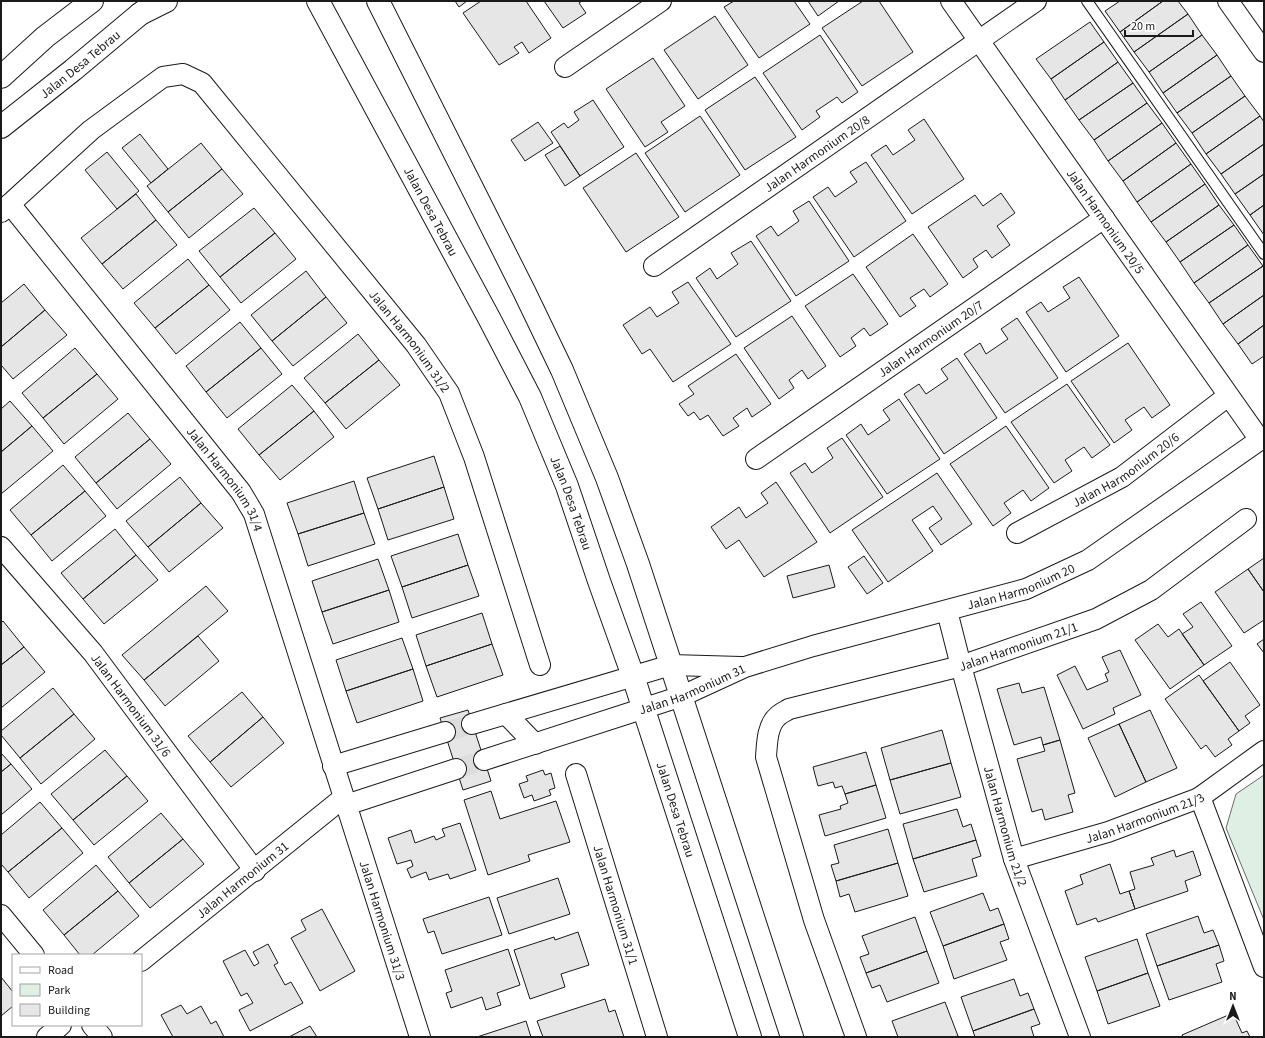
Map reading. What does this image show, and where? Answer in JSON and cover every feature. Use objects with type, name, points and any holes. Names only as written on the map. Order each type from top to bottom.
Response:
[{"type":"main road","points":[[1,78],[45,37],[92,1]]},
{"type":"main road","name":"Jalan Desa Tebrau","points":[[1,127],[158,1]]},
{"type":"main road","points":[[140,14],[166,1]]},
{"type":"main road","points":[[378,1],[524,290],[562,370],[607,478],[638,564],[682,696],[792,1037]]},
{"type":"main road","points":[[393,1],[397,38]]},
{"type":"main road","name":"Jalan Desa Tebrau","points":[[316,3],[489,318],[530,397],[567,486],[633,676],[750,1037]]},
{"type":"street","points":[[565,67],[661,1]]},
{"type":"street","name":"Jalan Harmonium 20/5","points":[[951,1],[1228,396],[1262,439]]},
{"type":"street","name":"Jalan Harmonium 20/8","points":[[654,266],[1036,1]]},
{"type":"street","points":[[1228,1],[1264,52]]},
{"type":"street","name":"Jalan Harmonium 31/2","points":[[5,208],[91,130],[163,77],[183,74],[202,83],[416,345],[449,393],[474,457],[540,665]]},
{"type":"street","name":"Jalan Harmonium 31/4","points":[[5,208],[241,492],[254,514],[344,801]]},
{"type":"street","name":"Jalan Harmonium 20/7","points":[[756,459],[1104,218]]},
{"type":"street","name":"Jalan Harmonium 20/6","points":[[1017,533],[1122,477],[1228,396]]},
{"type":"street","name":"Jalan Harmonium 20","points":[[746,667],[813,646],[1026,589],[1088,560],[1262,439]]},
{"type":"street","name":"Jalan Harmonium 21/1","points":[[856,1037],[814,920],[766,757],[767,741],[777,716],[789,709],[961,666],[1096,619],[1151,590],[1246,519]]},
{"type":"street","name":"Jalan Harmonium 31/6","points":[[1,546],[93,653],[255,871]]},
{"type":"street","name":"Jalan Harmonium 21/2","points":[[948,611],[961,666],[1014,859],[1080,1037]]},
{"type":"street","name":"Jalan Harmonium 31","points":[[472,724],[671,665],[746,667]]},
{"type":"street","name":"Jalan Harmonium 31","points":[[484,760],[682,696],[746,667]]},
{"type":"street","points":[[506,714],[535,744]]},
{"type":"street","points":[[333,766],[444,732]]},
{"type":"street","name":"Jalan Harmonium 21/3","points":[[1014,859],[1108,832],[1200,797],[1264,751]]},
{"type":"street","name":"Jalan Harmonium 31","points":[[142,960],[344,801],[456,769]]},
{"type":"street","name":"Jalan Harmonium 31/1","points":[[576,774],[658,1037]]},
{"type":"street","points":[[1200,797],[1264,967]]},
{"type":"street","name":"Jalan Harmonium 31/3","points":[[344,801],[420,1037]]},
{"type":"street","points":[[1,915],[33,954]]},
{"type":"street","points":[[46,1037],[60,1026]]},
{"type":"street","points":[[93,1026],[102,1037]]},
{"type":"lane","points":[[1087,1],[1264,254]]},
{"type":"green space","points":[[1264,775],[1264,920],[1226,828],[1236,794]]},
{"type":"building","points":[[455,1],[467,1],[459,7]]},
{"type":"building","points":[[481,1],[526,1],[551,38],[529,53],[522,42],[514,47],[519,53],[499,65],[463,13]]},
{"type":"building","points":[[544,1],[582,1],[579,3],[586,13],[563,28]]},
{"type":"building","points":[[734,1],[794,1],[810,24],[759,58],[724,7]]},
{"type":"building","points":[[808,1],[839,1],[818,16]]},
{"type":"building","points":[[863,1],[879,1],[913,52],[862,86],[822,28]]},
{"type":"building","points":[[1120,1],[1163,1],[1120,32],[1105,11]]},
{"type":"building","points":[[1163,1],[1178,1],[1188,14],[1134,52],[1120,32]]},
{"type":"building","points":[[1188,14],[1202,35],[1149,72],[1134,52]]},
{"type":"building","points":[[715,16],[748,65],[698,99],[664,50]]},
{"type":"building","points":[[1090,22],[1104,42],[1051,79],[1036,59]]},
{"type":"building","points":[[820,35],[858,92],[842,103],[837,97],[816,111],[820,117],[802,130],[763,73]]},
{"type":"building","points":[[1202,35],[1217,55],[1163,93],[1149,72]]},
{"type":"building","points":[[1104,42],[1118,62],[1065,100],[1051,79]]},
{"type":"building","points":[[1217,55],[1231,76],[1177,113],[1163,93]]},
{"type":"building","points":[[653,58],[685,106],[661,122],[668,132],[645,147],[606,89]]},
{"type":"building","points":[[1118,62],[1133,83],[1079,120],[1065,100]]},
{"type":"building","points":[[1231,76],[1245,96],[1192,133],[1177,113]]},
{"type":"building","points":[[755,77],[796,137],[745,170],[705,110]]},
{"type":"building","points":[[1133,83],[1147,103],[1094,140],[1079,120]]},
{"type":"building","points":[[1245,96],[1260,116],[1206,154],[1192,133]]},
{"type":"building","points":[[593,100],[624,147],[580,176],[551,132],[564,123],[568,128],[579,120],[574,112]]},
{"type":"building","points":[[1147,103],[1162,123],[1108,161],[1094,140]]},
{"type":"building","points":[[700,116],[740,175],[685,212],[645,153]]},
{"type":"building","points":[[1260,116],[1264,122],[1264,144],[1221,174],[1206,154]]},
{"type":"building","points":[[924,119],[964,179],[912,214],[871,155],[886,145],[893,155],[915,140],[908,130]]},
{"type":"building","points":[[538,122],[553,143],[525,161],[511,140]]},
{"type":"building","points":[[1162,123],[1176,143],[1123,181],[1108,161]]},
{"type":"building","points":[[140,134],[168,169],[151,183],[122,148]]},
{"type":"building","points":[[201,143],[222,169],[168,212],[147,186]]},
{"type":"building","points":[[1176,143],[1191,164],[1137,202],[1123,181]]},
{"type":"building","points":[[1264,144],[1264,174],[1235,194],[1221,174]]},
{"type":"building","points":[[560,146],[580,176],[565,186],[545,155]]},
{"type":"building","points":[[107,152],[139,191],[117,209],[85,170]]},
{"type":"building","points":[[636,153],[679,217],[626,252],[583,188]]},
{"type":"building","points":[[866,162],[906,221],[854,257],[813,197],[828,187],[835,197],[857,182],[850,172]]},
{"type":"building","points":[[1191,164],[1205,184],[1151,222],[1137,202]]},
{"type":"building","points":[[222,169],[243,194],[189,238],[168,212]]},
{"type":"building","points":[[1264,174],[1264,205],[1250,215],[1235,194]]},
{"type":"building","points":[[1205,184],[1219,205],[1166,242],[1151,222]]},
{"type":"building","points":[[1001,193],[1015,213],[997,226],[1010,245],[992,258],[986,250],[973,259],[978,267],[963,278],[928,227],[975,195],[983,206]]},
{"type":"building","points":[[136,194],[156,220],[102,264],[81,238]]},
{"type":"building","points":[[809,201],[849,261],[796,296],[756,236],[771,226],[778,236],[799,221],[793,211]]},
{"type":"building","points":[[1219,205],[1234,225],[1180,262],[1166,242]]},
{"type":"building","points":[[1264,205],[1264,235],[1250,215]]},
{"type":"building","points":[[254,208],[275,233],[220,277],[199,251]]},
{"type":"building","points":[[156,220],[177,245],[123,289],[102,264]]},
{"type":"building","points":[[1234,225],[1248,245],[1194,283],[1180,262]]},
{"type":"building","points":[[275,233],[296,259],[241,303],[220,277]]},
{"type":"building","points":[[913,234],[948,284],[930,297],[924,289],[910,298],[916,306],[900,317],[866,267]]},
{"type":"building","points":[[751,241],[791,301],[736,337],[696,278],[710,268],[717,279],[738,264],[731,253]]},
{"type":"building","points":[[1248,245],[1263,266],[1209,303],[1194,283]]},
{"type":"building","points":[[188,259],[209,285],[155,328],[134,303]]},
{"type":"building","points":[[1263,266],[1264,295],[1223,324],[1209,303]]},
{"type":"building","points":[[306,271],[326,297],[272,341],[251,315]]},
{"type":"building","points":[[853,274],[888,324],[870,336],[864,328],[851,338],[856,346],[840,357],[805,306]]},
{"type":"building","points":[[1079,277],[1119,336],[1066,372],[1026,312],[1041,302],[1048,312],[1070,298],[1063,287]]},
{"type":"building","points":[[688,282],[731,344],[673,382],[650,349],[642,354],[623,325],[650,307],[657,317],[679,303],[672,292]]},
{"type":"building","points":[[24,284],[45,310],[1,347],[1,303]]},
{"type":"building","points":[[209,285],[230,310],[176,354],[155,328]]},
{"type":"building","points":[[1264,295],[1264,325],[1238,344],[1223,324]]},
{"type":"building","points":[[326,297],[347,323],[293,366],[272,341]]},
{"type":"building","points":[[45,310],[67,335],[13,379],[1,365],[1,347]]},
{"type":"building","points":[[792,316],[826,366],[808,379],[802,370],[789,380],[794,388],[779,399],[744,348]]},
{"type":"building","points":[[1017,318],[1058,378],[1005,413],[964,354],[980,343],[986,354],[1008,339],[1001,329]]},
{"type":"building","points":[[240,322],[261,348],[206,392],[186,366]]},
{"type":"building","points":[[1264,325],[1264,356],[1252,364],[1238,344]]},
{"type":"building","points":[[358,334],[379,360],[325,403],[304,378]]},
{"type":"building","points":[[1128,343],[1170,405],[1152,418],[1144,407],[1125,420],[1132,430],[1114,443],[1071,381]]},
{"type":"building","points":[[75,348],[97,374],[43,418],[22,393]]},
{"type":"building","points":[[261,348],[282,374],[227,418],[206,392]]},
{"type":"building","points":[[736,354],[771,404],[752,417],[747,408],[733,418],[739,426],[723,436],[708,415],[700,420],[694,412],[688,416],[679,404],[694,394],[688,386]]},
{"type":"building","points":[[957,358],[997,418],[944,454],[904,394],[919,384],[926,394],[948,379],[941,369]]},
{"type":"building","points":[[379,360],[400,385],[346,429],[325,403]]},
{"type":"building","points":[[97,374],[118,399],[64,444],[43,418]]},
{"type":"building","points":[[1067,384],[1110,445],[1092,458],[1084,447],[1065,460],[1072,471],[1054,483],[1011,422]]},
{"type":"building","points":[[292,385],[314,411],[259,455],[238,429]]},
{"type":"building","points":[[899,399],[940,459],[887,494],[846,435],[861,424],[868,435],[890,420],[883,410]]},
{"type":"building","points":[[10,401],[32,426],[1,452],[1,409]]},
{"type":"building","points":[[314,411],[334,437],[280,480],[259,455]]},
{"type":"building","points":[[128,413],[150,439],[96,483],[75,457]]},
{"type":"building","points":[[32,426],[53,451],[1,494],[1,452]]},
{"type":"building","points":[[1006,426],[1049,488],[1031,501],[1023,490],[1004,503],[1011,513],[993,526],[950,464]]},
{"type":"building","points":[[842,438],[883,497],[830,533],[790,473],[805,463],[812,473],[833,458],[827,448]]},
{"type":"building","points":[[150,439],[171,464],[117,509],[96,483]]},
{"type":"building","points":[[434,456],[444,487],[378,509],[367,478]]},
{"type":"building","points":[[63,465],[85,491],[31,535],[10,510]]},
{"type":"building","points":[[937,473],[972,524],[941,545],[929,528],[942,519],[933,506],[912,520],[933,551],[888,582],[852,530]]},
{"type":"building","points":[[180,477],[201,503],[148,547],[126,521]]},
{"type":"building","points":[[354,481],[364,513],[298,534],[287,503]]},
{"type":"building","points":[[776,482],[817,542],[764,577],[739,540],[726,549],[711,527],[739,507],[746,518],[768,503],[761,493]]},
{"type":"building","points":[[444,487],[454,519],[388,540],[378,509]]},
{"type":"building","points":[[85,491],[106,516],[52,561],[31,535]]},
{"type":"building","points":[[201,503],[223,528],[169,572],[148,547]]},
{"type":"building","points":[[364,513],[375,544],[308,566],[298,534]]},
{"type":"building","points":[[115,529],[136,555],[83,599],[61,573]]},
{"type":"building","points":[[458,534],[468,565],[402,587],[391,556]]},
{"type":"building","points":[[136,555],[158,580],[104,624],[83,599]]},
{"type":"building","points":[[864,556],[883,583],[867,594],[848,567]]},
{"type":"building","points":[[1264,558],[1264,592],[1248,569]]},
{"type":"building","points":[[378,559],[389,590],[322,612],[312,581]]},
{"type":"building","points":[[468,565],[479,596],[412,618],[402,587]]},
{"type":"building","points":[[829,565],[835,587],[793,598],[787,576]]},
{"type":"building","points":[[1248,569],[1264,592],[1264,620],[1244,633],[1215,592]]},
{"type":"building","points":[[206,586],[228,611],[144,680],[122,655]]},
{"type":"building","points":[[389,590],[399,622],[333,644],[322,612]]},
{"type":"building","points":[[1201,602],[1232,646],[1204,665],[1182,634],[1193,627],[1183,614]]},
{"type":"building","points":[[482,613],[492,644],[426,666],[416,635]]},
{"type":"building","points":[[3,621],[24,647],[1,665],[1,623]]},
{"type":"building","points":[[1158,624],[1168,637],[1179,629],[1204,665],[1170,689],[1135,640]]},
{"type":"building","points":[[198,636],[219,661],[165,706],[144,680]]},
{"type":"building","points":[[402,638],[413,669],[346,691],[336,660]]},
{"type":"building","points":[[1264,639],[1264,653],[1257,644]]},
{"type":"building","points":[[492,644],[503,675],[437,697],[426,666]]},
{"type":"building","points":[[24,647],[45,672],[1,708],[1,665]]},
{"type":"building","points":[[1120,650],[1141,695],[1113,708],[1115,714],[1083,729],[1057,675],[1075,666],[1087,690],[1108,681],[1105,674],[1109,672],[1102,657]]},
{"type":"building","points":[[1230,662],[1260,705],[1245,716],[1250,723],[1239,731],[1203,681]]},
{"type":"building","points":[[413,669],[423,701],[357,723],[346,691]]},
{"type":"building","points":[[1199,675],[1239,731],[1228,739],[1232,745],[1215,757],[1206,745],[1201,749],[1165,699]]},
{"type":"building","points":[[1019,683],[1022,693],[1044,687],[1060,740],[1043,745],[1041,737],[1014,745],[997,689]]},
{"type":"building","points":[[53,688],[74,714],[20,758],[1,735],[1,731]]},
{"type":"building","points":[[242,692],[263,717],[210,762],[188,736]]},
{"type":"building","points":[[468,710],[491,781],[463,790],[440,718]]},
{"type":"building","points":[[1150,710],[1177,768],[1146,782],[1119,724]]},
{"type":"building","points":[[74,714],[95,739],[41,784],[20,758]]},
{"type":"building","points":[[263,717],[284,743],[231,787],[210,762]]},
{"type":"building","points":[[1119,724],[1146,782],[1115,797],[1088,738]]},
{"type":"building","points":[[942,730],[951,763],[890,780],[881,748]]},
{"type":"building","points":[[1060,740],[1075,793],[1068,795],[1073,812],[1045,820],[1042,809],[1032,812],[1017,759],[1045,751],[1043,745]]},
{"type":"building","points":[[105,750],[127,776],[73,820],[51,794]]},
{"type":"building","points":[[866,752],[876,785],[845,794],[842,786],[835,788],[833,782],[818,786],[813,767]]},
{"type":"building","points":[[1,753],[11,764],[1,772]]},
{"type":"building","points":[[951,763],[961,797],[900,814],[890,780]]},
{"type":"building","points":[[11,764],[32,789],[1,815],[1,772]]},
{"type":"building","points":[[543,770],[545,775],[551,773],[555,788],[549,790],[551,795],[534,801],[532,795],[524,798],[519,784],[528,781],[526,776]]},
{"type":"building","points":[[127,776],[148,801],[94,845],[73,820]]},
{"type":"building","points":[[876,785],[886,818],[825,836],[819,815],[841,809],[840,806],[848,803],[845,794]]},
{"type":"building","points":[[491,791],[500,819],[556,801],[570,842],[528,855],[530,861],[488,875],[464,800]]},
{"type":"building","points":[[40,802],[62,828],[8,872],[1,864],[1,835]]},
{"type":"building","points":[[957,809],[963,827],[971,824],[976,840],[913,859],[903,824]]},
{"type":"building","points":[[161,813],[183,839],[129,883],[108,857]]},
{"type":"building","points":[[460,823],[476,870],[450,879],[448,874],[429,880],[426,872],[411,878],[407,869],[413,866],[411,860],[397,864],[388,838],[411,830],[415,843],[434,836],[436,840],[445,836],[442,829]]},
{"type":"building","points":[[62,828],[83,853],[29,898],[8,872]]},
{"type":"building","points":[[888,829],[898,863],[836,881],[831,865],[839,863],[834,845]]},
{"type":"building","points":[[183,839],[204,864],[150,908],[129,883]]},
{"type":"building","points":[[976,840],[981,856],[972,859],[977,876],[924,892],[913,859]]},
{"type":"building","points":[[1174,850],[1176,857],[1193,851],[1201,875],[1185,881],[1188,891],[1135,909],[1129,891],[1135,889],[1130,872],[1154,865],[1151,858]]},
{"type":"building","points":[[898,863],[908,896],[855,912],[849,894],[840,897],[836,881]]},
{"type":"building","points":[[1110,864],[1120,894],[1129,891],[1135,909],[1098,922],[1096,918],[1077,925],[1065,891],[1083,884],[1080,875]]},
{"type":"building","points":[[96,865],[118,891],[64,935],[43,910]]},
{"type":"building","points":[[558,878],[570,914],[509,934],[497,898]]},
{"type":"building","points":[[118,891],[139,916],[93,954],[79,954],[64,935]]},
{"type":"building","points":[[983,893],[990,911],[998,908],[1004,924],[943,946],[930,912]]},
{"type":"building","points":[[489,897],[502,935],[442,954],[434,931],[428,933],[423,919]]},
{"type":"building","points":[[322,909],[355,971],[320,991],[291,938],[306,930],[301,920]]},
{"type":"building","points":[[1198,916],[1204,933],[1213,930],[1219,945],[1157,966],[1146,934]]},
{"type":"building","points":[[915,917],[927,951],[866,973],[860,957],[869,954],[862,936]]},
{"type":"building","points":[[1004,924],[1009,939],[1000,942],[1007,960],[954,979],[943,946]]},
{"type":"building","points":[[578,932],[589,965],[561,974],[565,987],[530,999],[514,950],[554,937],[555,940]]},
{"type":"building","points":[[1137,939],[1148,973],[1097,991],[1085,957]]},
{"type":"building","points":[[268,944],[278,963],[274,965],[285,985],[291,982],[303,1003],[250,1031],[239,1010],[253,1003],[247,993],[241,996],[223,961],[245,950],[254,966],[259,963],[253,952]]},
{"type":"building","points":[[1219,945],[1224,961],[1216,964],[1222,982],[1169,1000],[1157,966]]},
{"type":"building","points":[[508,949],[520,985],[497,993],[501,1005],[486,1010],[482,997],[451,1008],[446,993],[452,991],[445,970]]},
{"type":"building","points":[[927,951],[939,983],[887,1002],[880,985],[872,988],[866,973]]},
{"type":"building","points":[[1148,973],[1160,1006],[1108,1024],[1097,991]]},
{"type":"building","points":[[1,977],[12,991],[12,1007],[1,1016]]},
{"type":"building","points":[[1014,979],[1020,996],[1028,993],[1034,1009],[973,1031],[961,997]]},
{"type":"building","points":[[605,999],[609,1012],[615,1010],[624,1037],[543,1037],[537,1021]]},
{"type":"building","points":[[945,1002],[958,1036],[898,1037],[892,1021]]},
{"type":"building","points":[[181,1005],[187,1014],[201,1006],[211,1024],[216,1021],[224,1037],[173,1037],[161,1015]]},
{"type":"building","points":[[1034,1009],[1040,1024],[1031,1027],[1034,1037],[975,1037],[973,1031]]},
{"type":"building","points":[[1233,1013],[1242,1033],[1247,1031],[1250,1037],[1183,1037],[1182,1035]]},
{"type":"building","points":[[526,1021],[531,1037],[477,1037]]},
{"type":"building","points":[[310,1026],[317,1037],[289,1037]]},
{"type":"tunnel","points":[[445,732],[472,724]]},
{"type":"tunnel","points":[[456,769],[484,760]]}]
